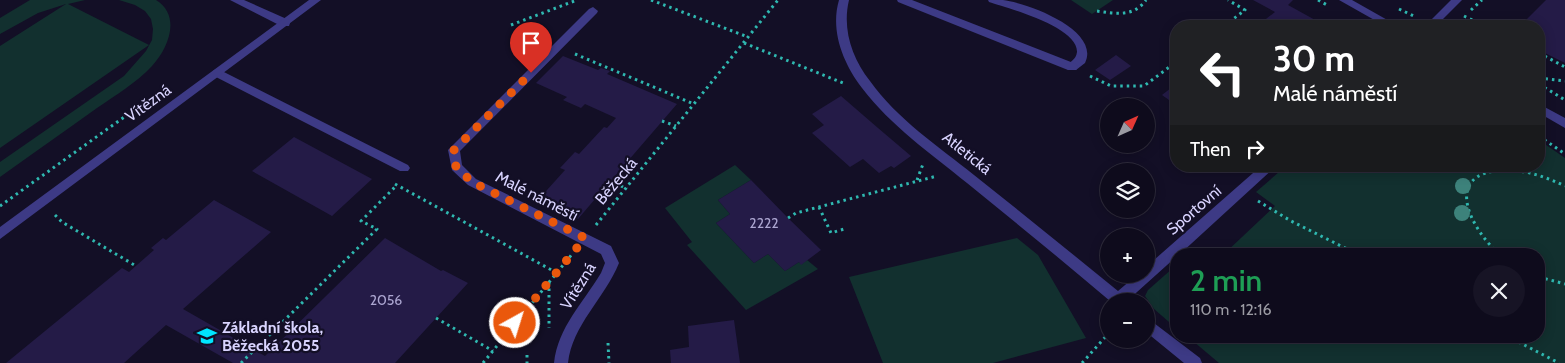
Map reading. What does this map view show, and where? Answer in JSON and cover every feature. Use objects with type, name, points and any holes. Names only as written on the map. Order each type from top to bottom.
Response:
[{"type":"street","points":[[235,0],[285,23]]},
{"type":"street","name":"Vítězná","points":[[0,234],[316,0]]},
{"type":"street","name":"Atletická","points":[[844,0],[841,29],[847,50],[854,67],[878,99],[928,144],[1110,293]]},
{"type":"street","points":[[902,0],[1072,67],[1081,60],[1082,47],[1074,34],[1055,22],[993,0]]},
{"type":"street","points":[[1344,0],[1382,20]]},
{"type":"street","points":[[1436,20],[1457,0]]},
{"type":"street","name":"Malé náměstí","points":[[585,238],[472,182],[456,167],[454,150],[593,12]]},
{"type":"street","points":[[218,73],[404,168]]},
{"type":"street","points":[[1545,112],[1565,124]]},
{"type":"street","name":"Sportovní","points":[[1178,248],[1263,172]]},
{"type":"street","name":"Vítězná","points":[[561,363],[568,335],[608,278],[612,262],[606,250],[585,238]]},
{"type":"street","name":"Sportovní","points":[[1127,293],[1170,255]]},
{"type":"street","points":[[1155,330],[1170,343]]},
{"type":"street","points":[[1170,343],[1195,363]]},
{"type":"path","points":[[511,25],[577,0]]},
{"type":"path","points":[[651,0],[661,2],[748,37],[778,0]]},
{"type":"path","points":[[1097,11],[1130,13],[1138,10],[1146,0]]},
{"type":"path","points":[[1230,0],[1245,10],[1232,20]]},
{"type":"path","points":[[1397,8],[1419,20]]},
{"type":"path","points":[[1464,16],[1472,20]]},
{"type":"path","name":"Běžecká","points":[[483,363],[627,189],[748,37]]},
{"type":"path","points":[[558,47],[694,104]]},
{"type":"path","points":[[1545,57],[1565,67]]},
{"type":"path","points":[[1072,67],[1112,86],[1144,86],[1170,66]]},
{"type":"path","points":[[1545,79],[1565,81]]},
{"type":"path","points":[[1545,88],[1565,100]]},
{"type":"path","points":[[0,206],[134,110]]},
{"type":"path","points":[[662,121],[676,126]]},
{"type":"path","points":[[1545,140],[1565,154]]},
{"type":"path","points":[[1491,172],[1475,180],[1468,188],[1465,199],[1472,224],[1482,238],[1493,248]]},
{"type":"path","points":[[1522,172],[1548,178],[1565,186]]},
{"type":"path","points":[[788,218],[796,213],[941,175]]},
{"type":"path","points":[[388,180],[557,273]]},
{"type":"path","points":[[615,183],[627,189]]},
{"type":"path","points":[[241,363],[377,229],[360,221],[397,185]]},
{"type":"path","points":[[1242,191],[1291,221],[1345,248]]},
{"type":"path","points":[[819,207],[831,233],[844,229]]},
{"type":"path","points":[[61,208],[53,213],[62,222],[136,266]]},
{"type":"path","points":[[1545,279],[1565,284]]},
{"type":"path","points":[[549,282],[550,335],[565,342]]},
{"type":"path","points":[[436,318],[493,351]]},
{"type":"path","points":[[608,343],[609,363]]},
{"type":"path","points":[[1082,363],[1100,343]]},
{"type":"path","points":[[1520,343],[1559,363]]},
{"type":"path","points":[[527,355],[527,363]]},
{"type":"green space","points":[[30,0],[85,0],[68,4],[149,45],[0,148],[0,46],[66,4],[38,13],[0,34],[0,18]]},
{"type":"green space","points":[[119,0],[156,0],[164,7],[169,15],[170,33],[158,59],[133,83],[0,177],[0,162],[124,76],[146,51],[152,40],[153,29],[151,19],[145,11],[135,5]]},
{"type":"green space","points":[[1071,0],[1113,0],[1092,14]]},
{"type":"green space","points":[[1545,144],[1565,158],[1565,363],[1219,363],[1195,343],[1545,343],[1545,248],[1230,248],[1275,206],[1256,192],[1279,172],[1545,172]]},
{"type":"green space","points":[[735,165],[751,180],[718,200],[730,214],[716,223],[754,263],[768,254],[785,271],[799,262],[801,264],[807,260],[818,269],[746,310],[687,245],[692,242],[665,208]]},
{"type":"green space","points":[[1017,238],[1038,255],[1086,338],[993,363],[883,363],[849,277]]},
{"type":"green space","points":[[1170,271],[1170,323],[1155,310],[1155,293],[1146,293]]},
{"type":"building","points":[[1253,0],[1293,0],[1288,5],[1315,20],[1265,20],[1275,12]]},
{"type":"building","points":[[1546,0],[1565,0],[1565,63],[1545,53],[1545,20],[1526,20]]},
{"type":"building","points":[[1116,55],[1131,66],[1110,80],[1095,70]]},
{"type":"building","points":[[563,56],[598,70],[601,68],[610,71],[607,74],[677,104],[615,176],[619,178],[612,187],[607,185],[578,219],[538,200],[565,170],[560,168],[575,152],[579,154],[604,127],[607,128],[616,118],[585,104],[581,108],[563,100],[567,97],[536,83]]},
{"type":"building","points":[[1170,89],[1170,101],[1162,95]]},
{"type":"building","points":[[841,96],[911,156],[894,168],[891,166],[879,173],[863,159],[850,167],[812,133],[824,125],[812,114]]},
{"type":"building","points":[[294,137],[372,179],[332,216],[252,171]]},
{"type":"building","points":[[751,180],[821,250],[801,265],[799,262],[785,271],[768,254],[754,263],[716,223],[730,214],[718,200]]},
{"type":"building","points":[[214,200],[271,232],[183,309],[265,356],[385,238],[441,271],[443,270],[468,283],[395,363],[233,363],[166,325],[124,363],[6,363],[122,268],[129,272],[154,250],[151,248],[163,238],[166,240]]},
{"type":"building","points":[[734,320],[740,363],[671,363],[670,350],[689,347],[688,326]]},
{"type":"place","name":"Základní škola, Běžecká 2055","points":[[207,336]]},
{"type":"route","points":[[515,323],[585,238],[472,182],[456,167],[454,150],[531,73]]}]
